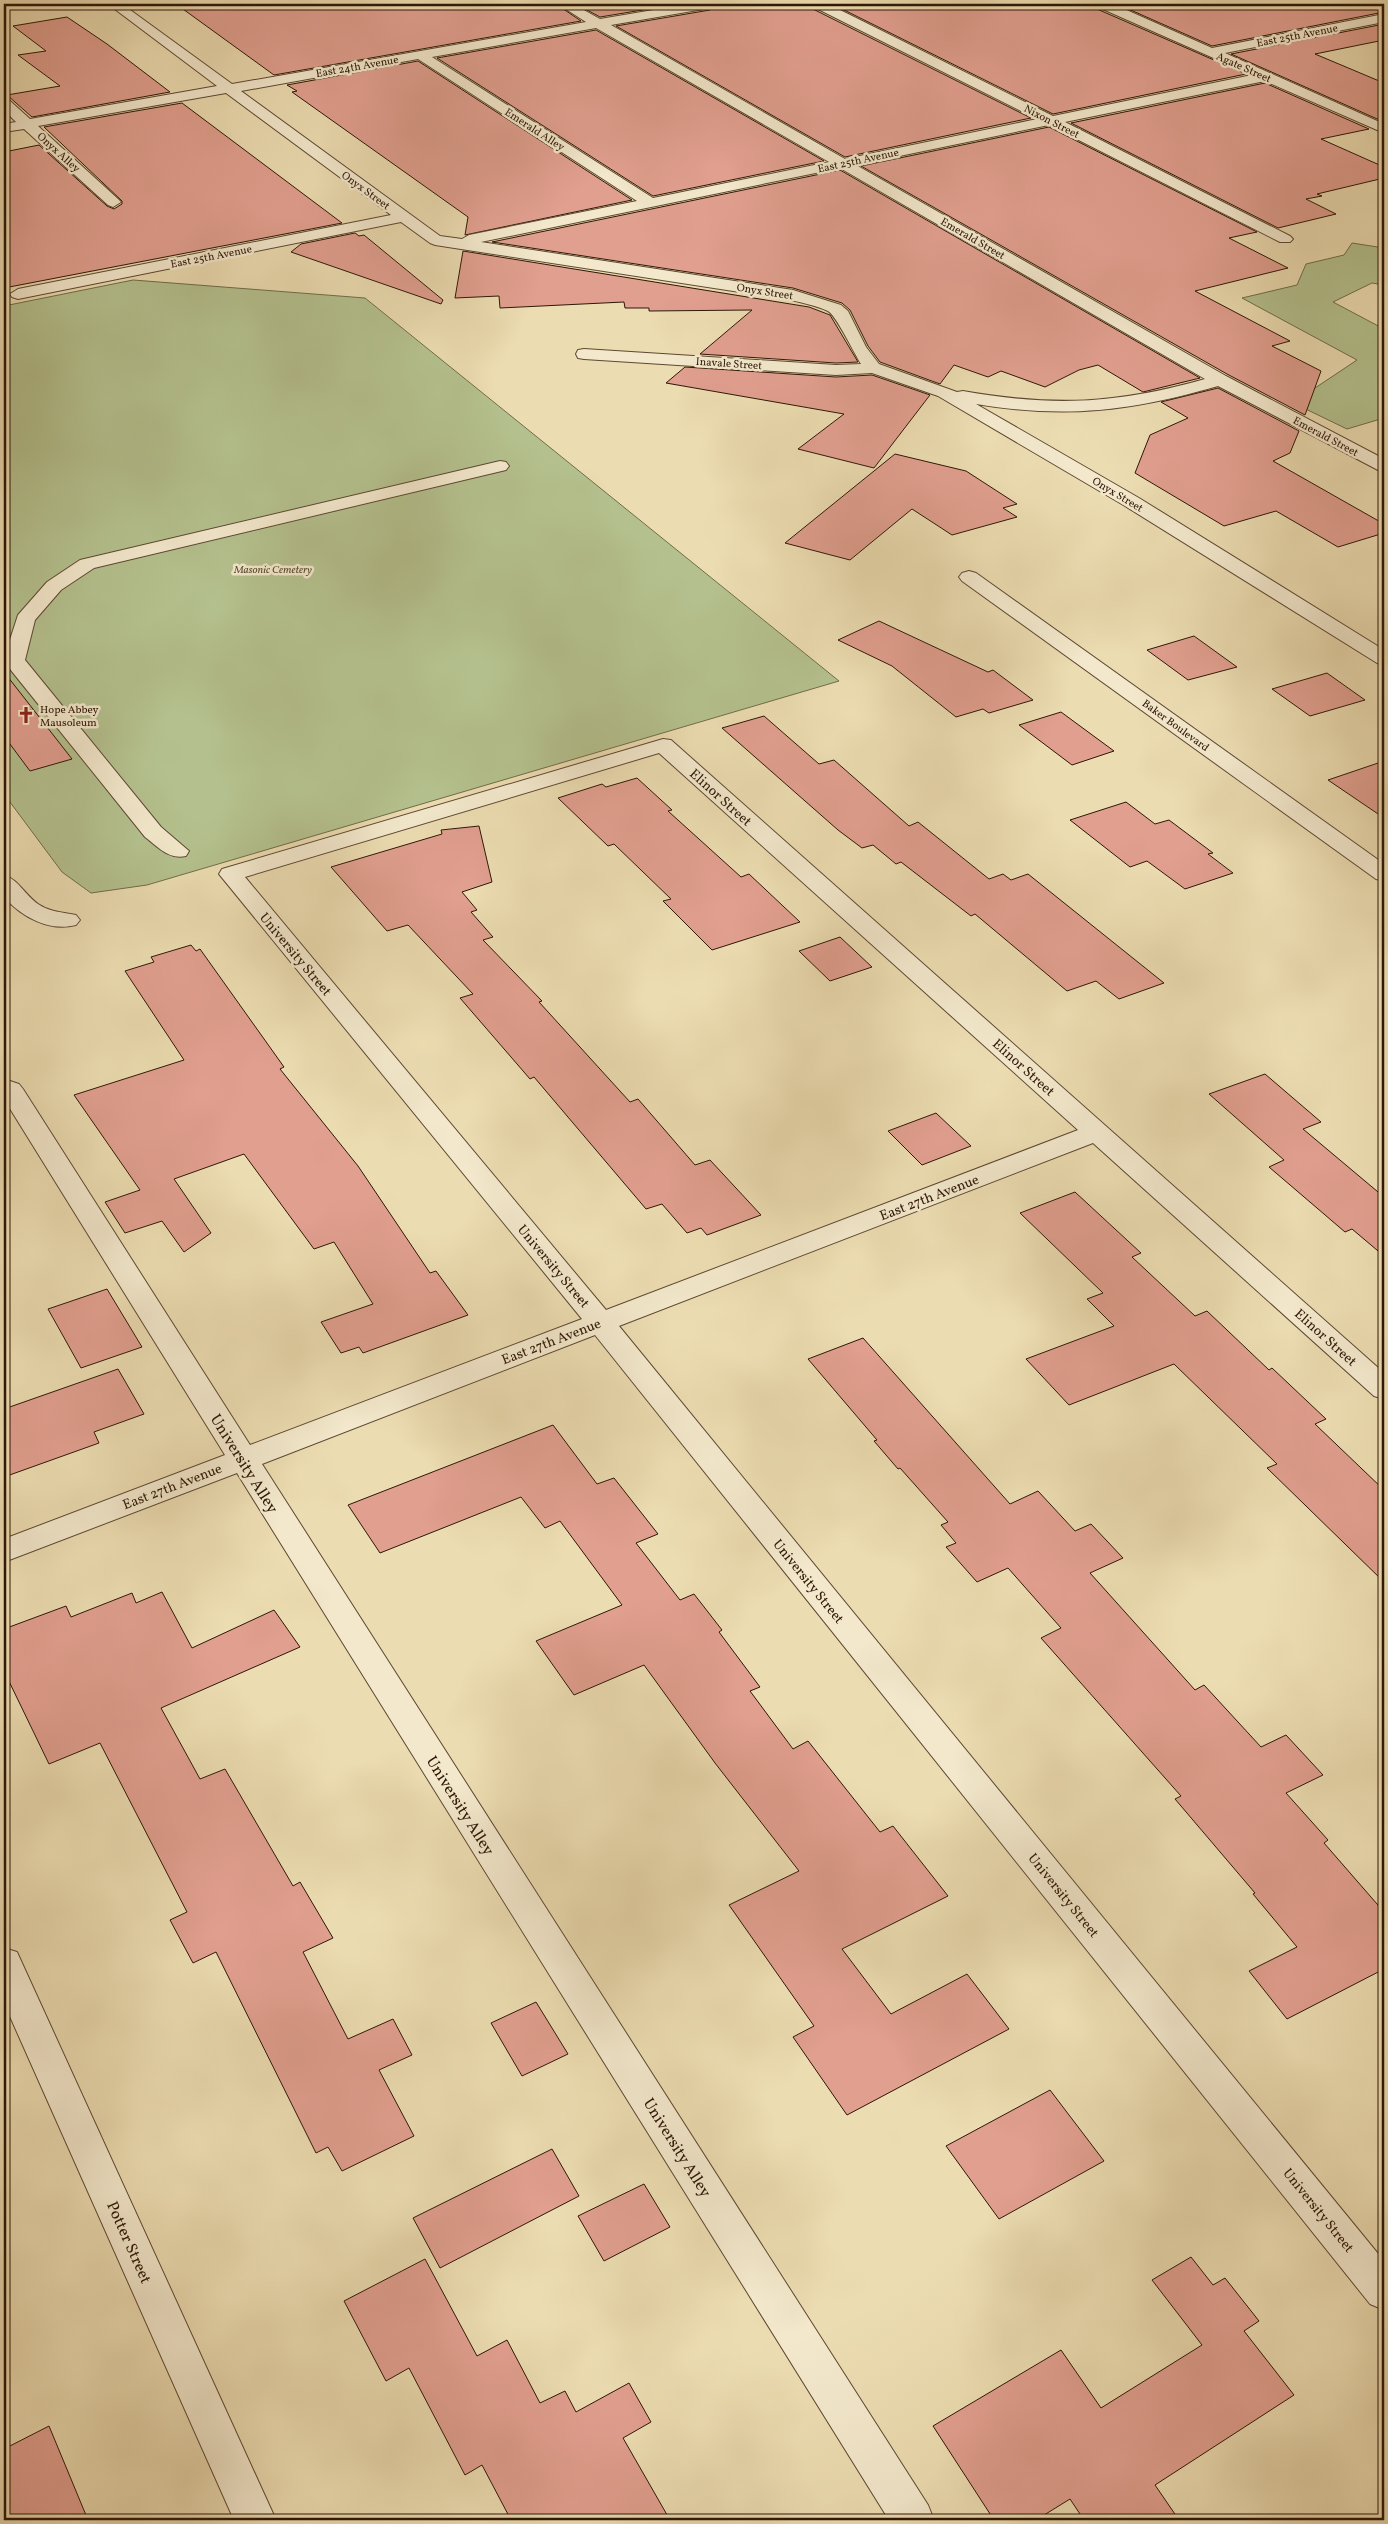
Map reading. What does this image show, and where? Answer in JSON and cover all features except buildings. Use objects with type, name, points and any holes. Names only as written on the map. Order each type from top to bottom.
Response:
[{"type":"street","name":"Onyx Street","points":[[114,4],[435,240],[450,244],[809,298],[835,308],[842,314],[858,347],[873,368],[944,392],[1132,502],[1384,659]]},
{"type":"street","name":"Emerald Street","points":[[564,4],[1220,380],[1384,466]]},
{"type":"street","name":"East 24th Avenue","points":[[4,128],[710,4]]},
{"type":"street","name":"Nixon Street","points":[[819,4],[1284,239]]},
{"type":"street","name":"Agate Street","points":[[1105,4],[1384,129]]},
{"type":"street","name":"East 25th Avenue","points":[[1210,52],[1384,18]]},
{"type":"street","name":"Emerald Alley","points":[[420,55],[651,203]]},
{"type":"street","name":"East 25th Avenue","points":[[450,244],[1265,77]]},
{"type":"street","name":"Onyx Alley","points":[[4,103],[113,202]]},
{"type":"street","name":"East 25th Avenue","points":[[18,294],[404,218]]},
{"type":"street","name":"Inavale Street","points":[[584,354],[807,369],[850,370],[873,368]]},
{"type":"street","points":[[944,392],[1029,404],[1110,405],[1152,398],[1220,380]]},
{"type":"street","points":[[178,851],[154,832],[9,663],[25,619],[54,586],[87,564],[500,466]]},
{"type":"street","name":"Baker Boulevard","points":[[968,577],[1384,874]]},
{"type":"street","name":"Elinor Street","points":[[230,874],[663,745],[1384,1389]]},
{"type":"street","name":"University Street","points":[[230,874],[600,1322],[1384,2290]]},
{"type":"street","points":[[4,882],[28,909],[43,916],[68,920]]},
{"type":"street","name":"University Alley","points":[[10,1089],[913,2520]]},
{"type":"street","name":"East 27th Avenue","points":[[4,1551],[1098,1132]]},
{"type":"street","name":"Potter Street","points":[[4,1963],[255,2520]]},
{"type":"green space","points":[[1352,243],[1384,248],[1384,285],[1372,283],[1333,302],[1384,329],[1384,418],[1347,429],[1287,400],[1303,396],[1357,360],[1242,298],[1297,285],[1306,264],[1344,255]]},
{"type":"green space","name":"Masonic Cemetery","points":[[133,280],[365,298],[839,681],[147,885],[91,893],[62,872],[4,794],[4,306]]},
{"type":"place","name":"Hope Abbey Mausoleum","points":[[26,715]]}]
